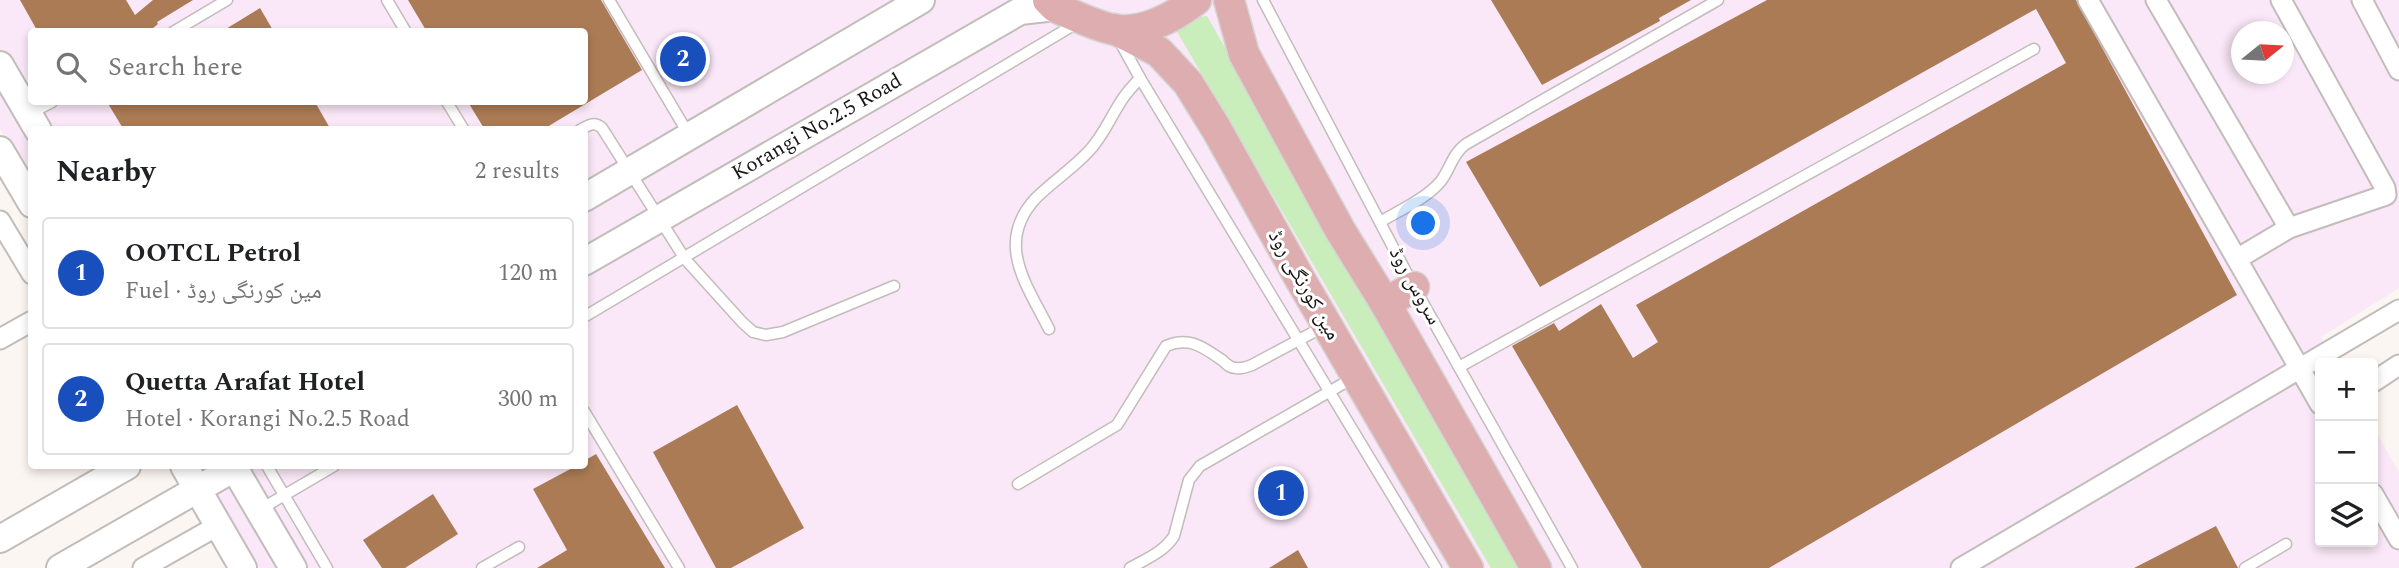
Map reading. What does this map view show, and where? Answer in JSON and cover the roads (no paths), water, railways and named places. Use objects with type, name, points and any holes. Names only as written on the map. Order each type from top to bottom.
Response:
[{"type":"main road","points":[[588,196],[921,0]]},
{"type":"main road","points":[[1114,30],[1146,27],[1176,16],[1196,0]]},
{"type":"main road","points":[[1229,0],[1244,54],[1340,230],[1385,303],[1536,568]]},
{"type":"main road","name":"مین کورنگی روڈ","points":[[1051,4],[1159,52],[1188,83],[1468,568]]},
{"type":"main road","name":"Korangi No.2.5 Road","points":[[588,260],[1020,11],[1051,4]]},
{"type":"main road","points":[[0,65],[33,122]]},
{"type":"main road","points":[[0,150],[28,197]]},
{"type":"main road","points":[[1385,303],[1414,287]]},
{"type":"main road","points":[[0,539],[122,469]]},
{"type":"main road","points":[[186,469],[243,568]]},
{"type":"main road","points":[[72,565],[230,469]]},
{"type":"main road","points":[[237,469],[293,568]]},
{"type":"street","points":[[2088,0],[2315,395]]},
{"type":"street","points":[[2156,0],[2289,228]]},
{"type":"street","points":[[2237,259],[2289,228],[2386,195],[2385,188],[2281,0]]},
{"type":"street","points":[[2362,0],[2399,69]]},
{"type":"street","points":[[0,221],[28,267]]},
{"type":"street","points":[[1969,566],[2399,310]]},
{"type":"street","points":[[0,339],[28,323]]},
{"type":"street","points":[[2378,379],[2399,365]]},
{"type":"street","points":[[2378,503],[2399,539]]},
{"type":"street","points":[[143,568],[219,525]]},
{"type":"lane","points":[[180,28],[227,0]]},
{"type":"lane","points":[[387,0],[404,28]]},
{"type":"lane","points":[[609,0],[689,137]]},
{"type":"lane","name":"سروس روڈ","points":[[1263,0],[1414,287],[1572,568]]},
{"type":"lane","points":[[1380,222],[1440,183],[1459,149],[1718,0]]},
{"type":"lane","points":[[588,315],[1084,19]]},
{"type":"lane","points":[[1114,30],[1140,78],[1436,568]]},
{"type":"lane","points":[[1459,367],[2034,49]]},
{"type":"lane","points":[[1049,329],[1019,270],[1014,244],[1020,223],[1034,200],[1100,138],[1121,101],[1140,78]]},
{"type":"lane","points":[[33,122],[49,105]]},
{"type":"lane","points":[[449,105],[462,126]]},
{"type":"lane","points":[[587,126],[597,124],[603,128],[685,259],[753,332],[766,335],[783,332],[894,286]]},
{"type":"lane","points":[[1017,484],[1117,425],[1166,346],[1182,341],[1193,342],[1203,346],[1233,369],[1252,365],[1326,325]]},
{"type":"lane","points":[[1130,568],[1170,543],[1189,480],[1200,467],[1356,376]]},
{"type":"lane","points":[[588,418],[679,568]]},
{"type":"lane","points":[[269,469],[327,568]]},
{"type":"lane","points":[[259,510],[329,469]]},
{"type":"lane","points":[[2245,568],[2286,544]]},
{"type":"lane","points":[[482,568],[519,547]]},
{"type":"place","name":"Quetta Arafat Hotel","points":[[683,59]]},
{"type":"place","name":"OOTCL Petrol","points":[[1281,493]]}]
